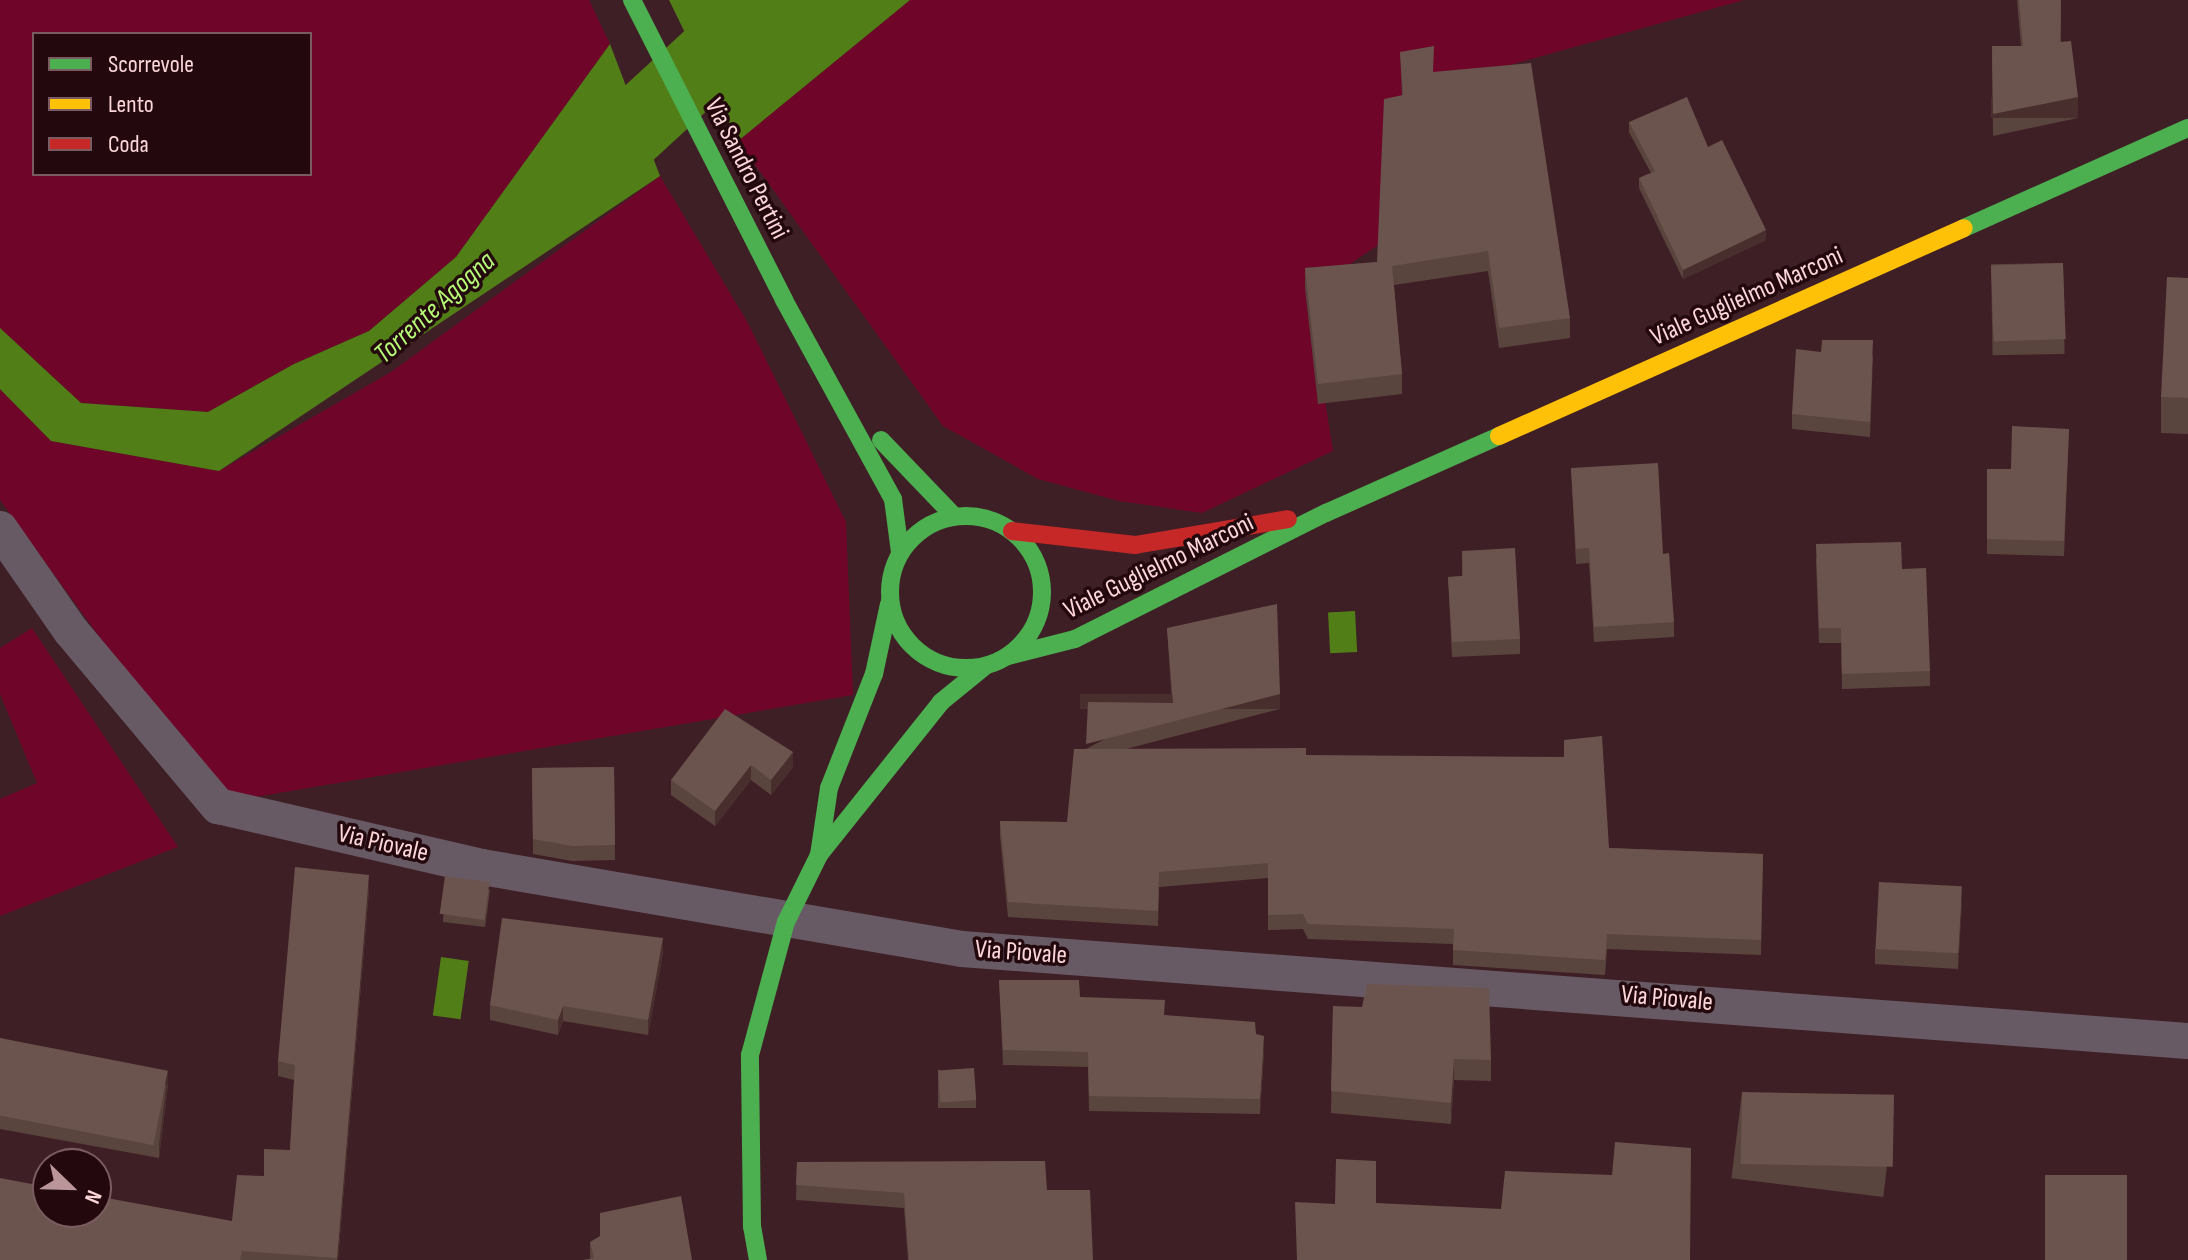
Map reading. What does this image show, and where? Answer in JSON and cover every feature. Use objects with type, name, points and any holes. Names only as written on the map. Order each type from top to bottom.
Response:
[{"type":"main road","name":"Via Sandro Pertini","points":[[632,0],[737,209],[893,499],[900,552]]},
{"type":"main road","name":"Viale Guglielmo Marconi","points":[[1008,656],[1075,639],[1326,513],[2188,128]]},
{"type":"main road","name":"Via Sandro Pertini","points":[[817,361],[914,479],[954,516]]},
{"type":"main road","name":"Viale Guglielmo Marconi","points":[[1012,531],[1135,545],[1326,513]]},
{"type":"main road","points":[[758,1260],[752,1227],[750,1055],[786,922],[819,855],[941,702],[984,667],[1008,656],[1038,618],[1043,594],[1029,548],[995,520],[954,516],[914,535],[900,552],[890,577],[889,604],[874,674],[829,788],[819,855]]},
{"type":"main road","points":[[889,604],[898,628],[923,655],[958,669],[984,667]]},
{"type":"street","name":"Via Piovale","points":[[0,529],[71,631],[218,806],[482,867],[708,902],[786,922],[962,949],[2188,1041]]},
{"type":"shaded area","points":[[0,0],[589,0],[610,44],[456,257],[369,331],[294,364],[208,412],[81,403],[0,328]]},
{"type":"shaded area","points":[[910,0],[1744,0],[1405,94],[1396,233],[1308,292],[1333,451],[1202,513],[1119,501],[1038,479],[943,426],[738,141]]},
{"type":"shaded area","points":[[660,176],[748,323],[846,522],[853,695],[220,803],[0,500],[0,389],[51,441],[219,471],[391,372]]},
{"type":"shaded area","points":[[32,628],[178,847],[0,916],[0,799],[37,783],[0,694],[0,648]]},
{"type":"water","points":[[669,0],[910,0],[738,141]]},
{"type":"water","points":[[610,44],[660,176],[219,471],[51,441],[0,389],[0,328],[81,403],[208,412],[294,364],[369,331],[456,257]]},
{"type":"water","points":[[1355,611],[1357,652],[1330,653],[1328,612]]},
{"type":"water","points":[[441,957],[469,961],[461,1019],[433,1015]]},
{"type":"building","points":[[2019,0],[2061,0],[2060,42],[2071,41],[2078,97],[1993,114],[1992,46],[2023,46]]},
{"type":"building","points":[[1434,46],[1433,72],[1531,63],[1570,318],[1499,328],[1488,251],[1392,266],[1402,374],[1318,384],[1305,268],[1377,262],[1384,99],[1403,95],[1400,52]]},
{"type":"building","points":[[1687,97],[1708,147],[1722,140],[1766,230],[1683,270],[1639,178],[1655,171],[1629,122]]},
{"type":"building","points":[[2063,263],[2066,339],[1994,341],[1991,266]]},
{"type":"building","points":[[2167,277],[2188,278],[2188,398],[2161,397]]},
{"type":"building","points":[[1822,340],[1873,340],[1870,422],[1792,414],[1796,349],[1821,352]]},
{"type":"building","points":[[2012,426],[2069,429],[2064,541],[1987,539],[1987,469],[2011,469]]},
{"type":"building","points":[[1658,463],[1663,554],[1669,553],[1674,622],[1594,627],[1589,548],[1576,549],[1571,468]]},
{"type":"building","points":[[1901,542],[1902,569],[1926,568],[1930,671],[1842,674],[1841,628],[1819,628],[1816,544]]},
{"type":"building","points":[[1515,548],[1520,639],[1452,642],[1448,577],[1463,576],[1462,551]]},
{"type":"building","points":[[1277,604],[1280,694],[1086,744],[1088,702],[1173,703],[1167,628]]},
{"type":"building","points":[[725,709],[793,752],[771,780],[751,765],[715,811],[671,780]]},
{"type":"building","points":[[1602,736],[1609,848],[1763,854],[1761,940],[1607,934],[1605,960],[1453,950],[1454,929],[1308,924],[1303,914],[1268,915],[1268,863],[1159,872],[1158,911],[1008,902],[1000,821],[1067,822],[1074,749],[1306,748],[1306,755],[1564,757],[1564,740]]},
{"type":"building","points":[[614,767],[615,845],[572,846],[533,839],[532,768]]},
{"type":"building","points":[[295,867],[369,875],[337,1258],[242,1251],[240,1260],[0,1260],[0,1178],[32,1184],[32,1228],[112,1228],[112,1199],[232,1221],[237,1175],[264,1176],[264,1149],[290,1150],[295,1065],[278,1061]]},
{"type":"building","points":[[445,876],[490,882],[484,920],[440,914]]},
{"type":"building","points":[[1879,882],[1962,886],[1958,953],[1875,949]]},
{"type":"building","points":[[502,918],[663,938],[648,1020],[563,1006],[558,1020],[490,1005]]},
{"type":"building","points":[[999,980],[1079,980],[1080,997],[1165,1000],[1164,1015],[1255,1022],[1256,1034],[1264,1036],[1260,1099],[1089,1096],[1088,1052],[1003,1050]]},
{"type":"building","points":[[1367,984],[1489,988],[1491,1060],[1454,1059],[1451,1103],[1331,1091],[1333,1006],[1362,1007]]},
{"type":"building","points":[[0,1038],[168,1071],[153,1145],[0,1115]]},
{"type":"building","points":[[974,1068],[976,1100],[940,1102],[938,1071]]},
{"type":"building","points":[[1742,1092],[1894,1095],[1893,1167],[1741,1164]]},
{"type":"building","points":[[1615,1142],[1691,1148],[1690,1260],[1297,1260],[1295,1202],[1335,1204],[1336,1159],[1376,1161],[1376,1203],[1501,1209],[1505,1171],[1612,1175]]},
{"type":"building","points":[[1045,1161],[1047,1190],[1090,1190],[1093,1260],[909,1260],[904,1193],[796,1185],[797,1162]]},
{"type":"building","points":[[2045,1175],[2127,1175],[2127,1260],[2045,1260]]},
{"type":"building","points":[[681,1196],[692,1260],[583,1260],[594,1258],[590,1242],[600,1236],[600,1213]]},
{"type":"waterway","name":"Torrente Agogna","points":[[564,192],[773,0]]},
{"type":"traffic: fast","points":[[632,0],[784,300],[893,499],[900,552]]},
{"type":"traffic: fast","points":[[1964,228],[2188,128]]},
{"type":"traffic: fast","points":[[1008,656],[1075,639],[1326,513],[1499,436]]},
{"type":"traffic: fast","points":[[881,440],[954,516]]},
{"type":"traffic: fast","points":[[966,516],[995,521],[1020,538],[1037,563],[1042,592],[1037,621],[1020,646],[995,663],[966,668],[937,663],[912,646],[895,621],[890,592],[895,563],[912,538],[937,521],[966,516]]},
{"type":"traffic: fast","points":[[819,855],[829,788],[874,674],[889,604]]},
{"type":"traffic: fast","points":[[758,1260],[752,1227],[750,1055],[786,922],[819,855],[941,702],[984,667]]},
{"type":"traffic: slow","points":[[1499,436],[1964,228]]},
{"type":"traffic: jam","points":[[1012,531],[1135,545],[1288,519]]}]
